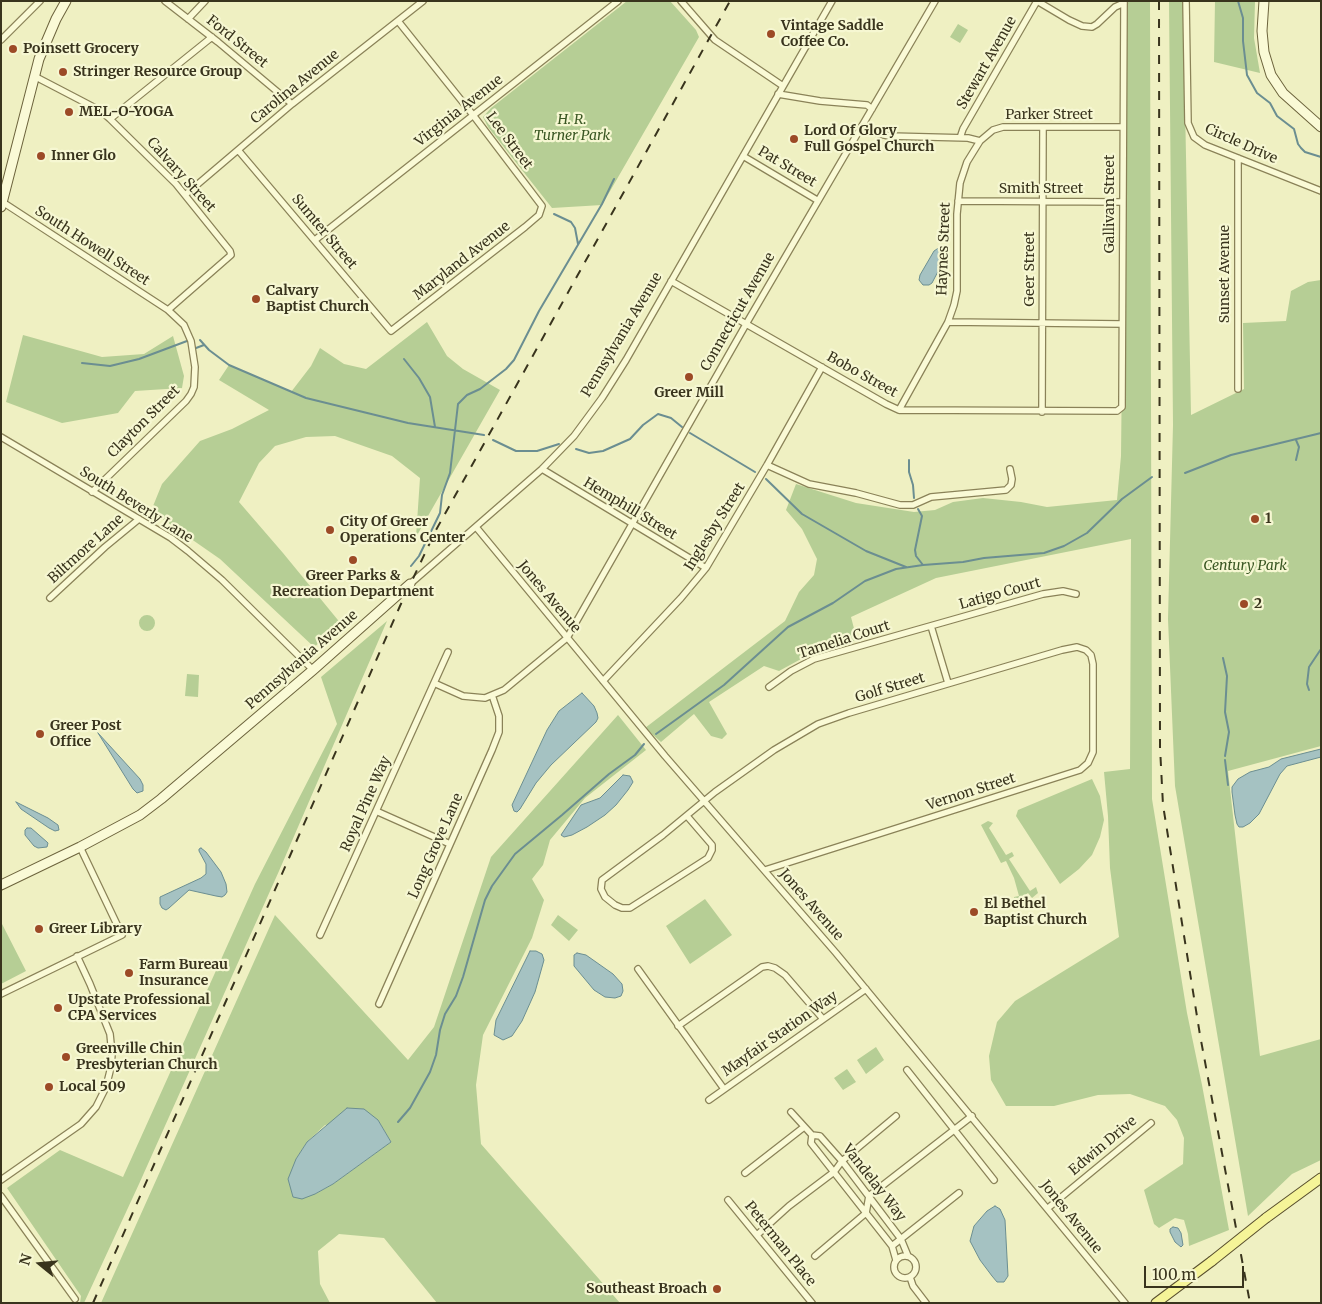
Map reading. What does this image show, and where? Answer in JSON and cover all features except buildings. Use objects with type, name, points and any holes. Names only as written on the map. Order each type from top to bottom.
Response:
[{"type":"main road","points":[[1156,1303],[1321,1178]]},
{"type":"street","points":[[1,40],[40,1]]},
{"type":"street","name":"Ford Street","points":[[165,1],[212,37],[292,104]]},
{"type":"street","points":[[188,19],[205,1]]},
{"type":"street","name":"Carolina Avenue","points":[[185,195],[292,104],[423,1]]},
{"type":"street","name":"Virginia Avenue","points":[[315,240],[618,1]]},
{"type":"street","points":[[681,1],[715,40],[783,86]]},
{"type":"street","name":"Pennsylvania Avenue","points":[[1,885],[80,847],[140,815],[161,799],[313,670],[542,469],[574,436],[602,398],[626,360],[832,1]]},
{"type":"street","name":"Connecticut Avenue","points":[[567,638],[746,324],[935,1]]},
{"type":"street","points":[[1037,1],[1069,20],[1082,26],[1092,27],[1115,6],[1124,2]]},
{"type":"street","name":"Stewart Avenue","points":[[960,138],[963,129],[1037,1]]},
{"type":"street","name":"Circle Drive","points":[[1186,1],[1189,128],[1194,137],[1199,142],[1321,191]]},
{"type":"street","points":[[1264,1],[1262,31],[1264,52],[1271,76],[1283,93],[1321,128]]},
{"type":"street","points":[[2,204],[34,76],[48,37],[64,2]]},
{"type":"street","name":"Gallivan Street","points":[[1122,407],[1124,2]]},
{"type":"street","name":"Lee Street","points":[[398,21],[474,115],[542,206]]},
{"type":"street","points":[[110,119],[212,37]]},
{"type":"street","name":"Calvary Street","points":[[34,76],[101,111],[185,195],[230,250],[231,254],[168,310]]},
{"type":"street","points":[[778,94],[820,101],[867,105],[872,109]]},
{"type":"street","points":[[862,126],[889,136],[960,138],[980,141]]},
{"type":"street","name":"Geer Street","points":[[1042,412],[1043,127]]},
{"type":"street","name":"Parker Street","points":[[980,141],[988,132],[998,128],[1123,128]]},
{"type":"street","name":"Haynes Street","points":[[899,410],[948,322],[954,306],[957,291],[960,183],[963,170],[980,141]]},
{"type":"street","name":"Sumter Street","points":[[238,150],[391,331]]},
{"type":"street","name":"Pat Street","points":[[743,156],[818,200]]},
{"type":"street","name":"Sunset Avenue","points":[[1238,158],[1238,389]]},
{"type":"street","name":"Smith Street","points":[[958,201],[1123,202]]},
{"type":"street","name":"South Howell Street","points":[[2,204],[168,310]]},
{"type":"street","name":"Maryland Avenue","points":[[391,331],[539,215],[542,206]]},
{"type":"street","name":"Bobo Street","points":[[671,281],[899,410],[1117,412],[1122,407]]},
{"type":"street","name":"Clayton Street","points":[[92,492],[180,407],[191,394],[195,380],[195,367],[190,341],[184,325],[168,310]]},
{"type":"street","points":[[948,322],[1122,324]]},
{"type":"street","name":"Inglesby Street","points":[[603,681],[681,598],[706,568],[822,367]]},
{"type":"street","name":"South Beverly Lane","points":[[1,437],[171,538],[203,563],[313,670]]},
{"type":"street","points":[[767,465],[809,484],[856,493],[900,505],[913,505],[931,497],[1006,490],[1012,478],[1010,469]]},
{"type":"street","name":"Hemphill Street","points":[[542,469],[706,568]]},
{"type":"street","name":"Biltmore Lane","points":[[50,598],[139,519]]},
{"type":"street","name":"Jones Avenue","points":[[476,527],[603,681],[866,989],[1125,1303]]},
{"type":"street","name":"Latigo Court","points":[[931,626],[1044,594],[1063,591],[1076,594]]},
{"type":"street","points":[[931,626],[948,684]]},
{"type":"street","name":"Tamelia Court","points":[[769,687],[799,666],[814,659],[931,626]]},
{"type":"street","points":[[434,683],[463,696],[485,698],[504,690],[567,638]]},
{"type":"street","name":"Golf Street","points":[[687,816],[712,845],[708,858],[630,908],[622,908],[615,905],[605,897],[602,889],[602,880],[687,816],[715,792],[774,750],[818,724],[848,713],[1029,658],[1074,647],[1084,648],[1088,652],[1093,664]]},
{"type":"street","name":"Royal Pine Way","points":[[320,935],[448,652]]},
{"type":"street","name":"Vernon Street","points":[[765,870],[1080,770],[1088,763],[1092,752],[1093,664]]},
{"type":"street","name":"Long Grove Lane","points":[[379,1004],[499,732],[499,716],[492,695]]},
{"type":"street","points":[[376,811],[450,844]]},
{"type":"street","points":[[1,994],[122,935],[80,847]]},
{"type":"street","points":[[1,1180],[81,1124],[96,1107],[106,1087],[112,1054],[110,1034],[77,956]]},
{"type":"street","points":[[678,1026],[762,967],[768,966],[775,968],[785,976],[823,1019]]},
{"type":"street","points":[[638,969],[724,1089]]},
{"type":"street","name":"Mayfair Station Way","points":[[709,1100],[866,989]]},
{"type":"street","points":[[907,1070],[994,1180]]},
{"type":"street","name":"Vandelay Way","points":[[791,1112],[812,1135],[820,1136],[842,1161],[901,1238],[908,1256]]},
{"type":"street","points":[[757,1235],[789,1206],[834,1172],[842,1161],[896,1116]]},
{"type":"street","points":[[815,1256],[866,1213],[870,1196],[972,1116]]},
{"type":"street","name":"Edwin Drive","points":[[1048,1208],[1150,1123]]},
{"type":"street","points":[[745,1173],[804,1127]]},
{"type":"street","name":"Vandelay Way","points":[[812,1135],[811,1143],[892,1246],[896,1260]]},
{"type":"street","points":[[892,1246],[959,1193]]},
{"type":"street","points":[[1,1196],[75,1299]]},
{"type":"street","name":"Peterman Place","points":[[728,1200],[812,1303]]},
{"type":"street","points":[[902,1256],[908,1256],[916,1264],[915,1271],[910,1277],[903,1278],[896,1274],[893,1267],[896,1260],[902,1256]]},
{"type":"street","points":[[910,1277],[913,1286],[926,1303]]},
{"type":"green space","name":"H. R. Turner Park","points":[[627,1],[670,1],[696,30],[699,37],[602,205],[552,208],[488,127],[483,117],[491,108]]},
{"type":"green space","points":[[1126,1],[1150,1],[1152,799],[1187,1013],[1229,1230],[1189,1246],[1184,1220],[1175,1218],[1159,1228],[1154,1224],[1144,1190],[1183,1164],[1184,1138],[1177,1120],[1165,1106],[1130,1094],[1098,1095],[1054,1106],[1006,1106],[991,1080],[989,1056],[997,1022],[1015,1001],[1119,937],[1110,868],[1104,772],[1130,769],[1131,539],[936,578],[851,617],[857,640],[812,653],[779,671],[764,666],[709,702],[727,734],[722,739],[711,736],[694,714],[661,742],[645,728],[785,621],[799,592],[814,575],[817,559],[802,529],[786,510],[796,484],[856,503],[914,512],[935,510],[953,502],[983,498],[1047,507],[1117,500],[1121,456]]},
{"type":"green space","name":"Century Park","points":[[1169,1],[1183,1],[1191,415],[1244,389],[1243,323],[1286,321],[1291,291],[1308,282],[1321,280],[1321,746],[1228,771],[1260,1056],[1321,1039],[1321,1160],[1292,1174],[1248,1216],[1175,786],[1168,619],[1173,425]]},
{"type":"green space","points":[[1215,1],[1255,1],[1254,38],[1260,73],[1214,62]]},
{"type":"green space","points":[[958,24],[968,30],[960,43],[950,37]]},
{"type":"green space","points":[[427,322],[447,356],[463,369],[500,390],[416,537],[420,478],[392,456],[335,436],[306,437],[275,446],[259,463],[239,502],[342,625],[314,647],[220,559],[151,511],[162,484],[200,441],[232,429],[269,410],[219,380],[229,365],[291,392],[311,366],[320,348],[344,364],[366,369]]},
{"type":"green space","points":[[23,335],[102,357],[144,354],[173,336],[184,376],[182,388],[135,391],[118,413],[62,423],[6,402]]},
{"type":"green space","points":[[147,615],[155,623],[147,631],[139,623]]},
{"type":"green space","points":[[387,621],[279,871],[139,1184],[84,1303],[80,1303],[81,1296],[7,1188],[60,1150],[123,1177],[255,884],[337,724],[321,677]]},
{"type":"green space","points":[[187,674],[199,675],[198,697],[185,696]]},
{"type":"green space","points":[[618,715],[646,750],[585,798],[550,840],[543,865],[532,879],[544,900],[532,938],[483,1035],[476,1085],[481,1144],[620,1303],[437,1303],[384,1238],[339,1234],[318,1251],[320,1284],[330,1303],[101,1303],[275,915],[408,1060],[434,1027],[491,857]],"holes":[[[378,1120],[391,1142],[333,1184],[315,1194],[296,1159],[307,1142],[325,1125]]]},
{"type":"green space","points":[[1092,779],[1100,796],[1104,820],[1100,837],[1092,855],[1079,869],[1060,884],[1016,816],[1018,810]]},
{"type":"green space","points":[[988,821],[993,823],[989,828],[1006,855],[1012,852],[1014,856],[1009,859],[1030,891],[1036,887],[1038,893],[1032,898],[1028,893],[1019,899],[1022,904],[1021,906],[1015,905],[1014,897],[1019,896],[1014,878],[1006,861],[1001,863],[981,825]]},
{"type":"green space","points":[[705,899],[732,935],[690,964],[666,926]]},
{"type":"green space","points":[[558,915],[578,930],[569,941],[551,925]]},
{"type":"green space","points":[[1,922],[26,971],[1,984]]},
{"type":"green space","points":[[876,1047],[884,1060],[866,1074],[857,1060]]},
{"type":"green space","points":[[847,1069],[856,1082],[843,1090],[834,1078]]},
{"type":"water","points":[[940,247],[946,249],[945,258],[932,283],[923,285],[919,280],[920,275],[934,251]]},
{"type":"water","points":[[582,693],[594,706],[598,718],[596,722],[551,765],[536,783],[520,809],[517,812],[514,811],[512,805],[547,730],[559,711]]},
{"type":"water","points":[[98,733],[140,779],[143,791],[137,793],[133,789]]},
{"type":"water","points":[[1321,749],[1321,757],[1287,766],[1280,774],[1259,814],[1250,823],[1239,827],[1235,815],[1232,792],[1232,787],[1238,779],[1250,772],[1269,767],[1281,759]]},
{"type":"water","points":[[623,775],[630,776],[633,782],[616,805],[587,827],[572,835],[564,837],[561,835],[581,805],[600,798]]},
{"type":"water","points":[[16,802],[48,818],[58,825],[59,830],[55,831],[49,828],[21,809]]},
{"type":"water","points":[[27,828],[31,828],[47,842],[47,847],[38,848],[34,846],[25,835]]},
{"type":"water","points":[[201,848],[221,872],[227,892],[222,897],[189,890],[166,910],[162,908],[160,897],[206,874],[206,864],[199,851]]},
{"type":"water","points":[[530,951],[542,954],[544,960],[535,992],[522,1021],[512,1036],[503,1040],[494,1035],[496,1020]]},
{"type":"water","points":[[577,953],[586,955],[613,974],[622,984],[623,991],[621,996],[615,998],[605,997],[594,990],[574,966],[574,955]]},
{"type":"water","points":[[347,1108],[364,1109],[378,1120],[391,1142],[333,1184],[302,1199],[293,1197],[288,1179],[296,1159],[307,1142]]},
{"type":"water","points":[[995,1206],[1000,1209],[1005,1220],[1008,1276],[1004,1282],[997,1282],[992,1276],[980,1260],[970,1241],[974,1226],[987,1211]]},
{"type":"water","points":[[1173,1227],[1178,1228],[1181,1233],[1183,1245],[1181,1247],[1175,1242],[1170,1232],[1170,1229]]},
{"type":"waterway","points":[[1238,1],[1243,18],[1243,41],[1247,75],[1257,93],[1270,103],[1277,116],[1294,129],[1301,148],[1305,152],[1321,157]]},
{"type":"waterway","points":[[411,566],[419,556],[440,513],[442,495],[450,473],[458,404],[467,395],[480,389],[506,369],[514,360],[539,311],[602,204],[614,179]]},
{"type":"waterway","points":[[554,214],[571,222],[575,228],[578,244]]},
{"type":"waterway","points":[[200,340],[209,350],[229,365],[306,398],[408,423],[484,435]]},
{"type":"waterway","points":[[82,363],[110,366],[139,359],[187,341]]},
{"type":"waterway","points":[[196,348],[204,345]]},
{"type":"waterway","points":[[404,359],[419,378],[430,397],[435,427]]},
{"type":"waterway","points":[[576,449],[589,453],[603,451],[630,439],[643,425],[658,414],[671,418],[682,427]]},
{"type":"waterway","points":[[690,433],[755,472]]},
{"type":"waterway","points":[[1185,473],[1231,455],[1321,433]]},
{"type":"waterway","points":[[493,440],[516,451],[537,451],[559,444]]},
{"type":"waterway","points":[[1296,440],[1299,447],[1296,460]]},
{"type":"waterway","points":[[909,460],[909,472],[914,498]]},
{"type":"waterway","points":[[656,734],[724,685],[788,627],[833,603],[865,581],[896,569],[1044,553],[1064,546],[1087,533],[1122,499],[1152,477]]},
{"type":"waterway","points":[[766,479],[802,514],[866,551],[906,567]]},
{"type":"waterway","points":[[918,509],[922,516],[915,550],[916,556],[923,565]]},
{"type":"waterway","points":[[1309,690],[1307,684],[1309,667],[1321,649]]},
{"type":"waterway","points":[[1223,658],[1227,676],[1225,712],[1229,732],[1225,756]]},
{"type":"waterway","points":[[398,1122],[410,1108],[430,1072],[436,1055],[445,1014],[456,996],[463,977],[485,900],[492,886],[515,854],[609,774],[635,755],[644,744]]},
{"type":"waterway","points":[[1225,760],[1228,785]]},
{"type":"railway","points":[[93,1303],[400,606],[436,530],[730,1]]},
{"type":"railway","points":[[1159,1],[1160,747],[1163,805],[1200,1035],[1250,1303]]},
{"type":"place","name":"Vintage Saddle Coffee Co.","points":[[771,34]]},
{"type":"place","name":"Poinsett Grocery","points":[[13,49]]},
{"type":"place","name":"Stringer Resource Group","points":[[63,72]]},
{"type":"place","name":"MEL-O-YOGA","points":[[69,112]]},
{"type":"place","name":"Lord Of Glory Full Gospel Church","points":[[794,139]]},
{"type":"place","name":"Inner Glo","points":[[41,156]]},
{"type":"place","name":"Calvary Baptist Church","points":[[256,299]]},
{"type":"place","name":"Greer Mill","points":[[689,377]]},
{"type":"place","name":"1","points":[[1255,519]]},
{"type":"place","name":"City Of Greer Operations Center","points":[[330,530]]},
{"type":"place","name":"Greer Parks & Recreation Department","points":[[353,560]]},
{"type":"place","name":"2","points":[[1244,604]]},
{"type":"place","name":"Greer Post Office","points":[[40,734]]},
{"type":"place","name":"El Bethel Baptist Church","points":[[974,912]]},
{"type":"place","name":"Greer Library","points":[[39,929]]},
{"type":"place","name":"Farm Bureau Insurance","points":[[129,973]]},
{"type":"place","name":"Upstate Professional CPA Services","points":[[58,1008]]},
{"type":"place","name":"Greenville Chin Presbyterian Church","points":[[66,1057]]},
{"type":"place","name":"Local 509","points":[[49,1087]]},
{"type":"place","name":"Southeast Broach","points":[[717,1289]]}]
